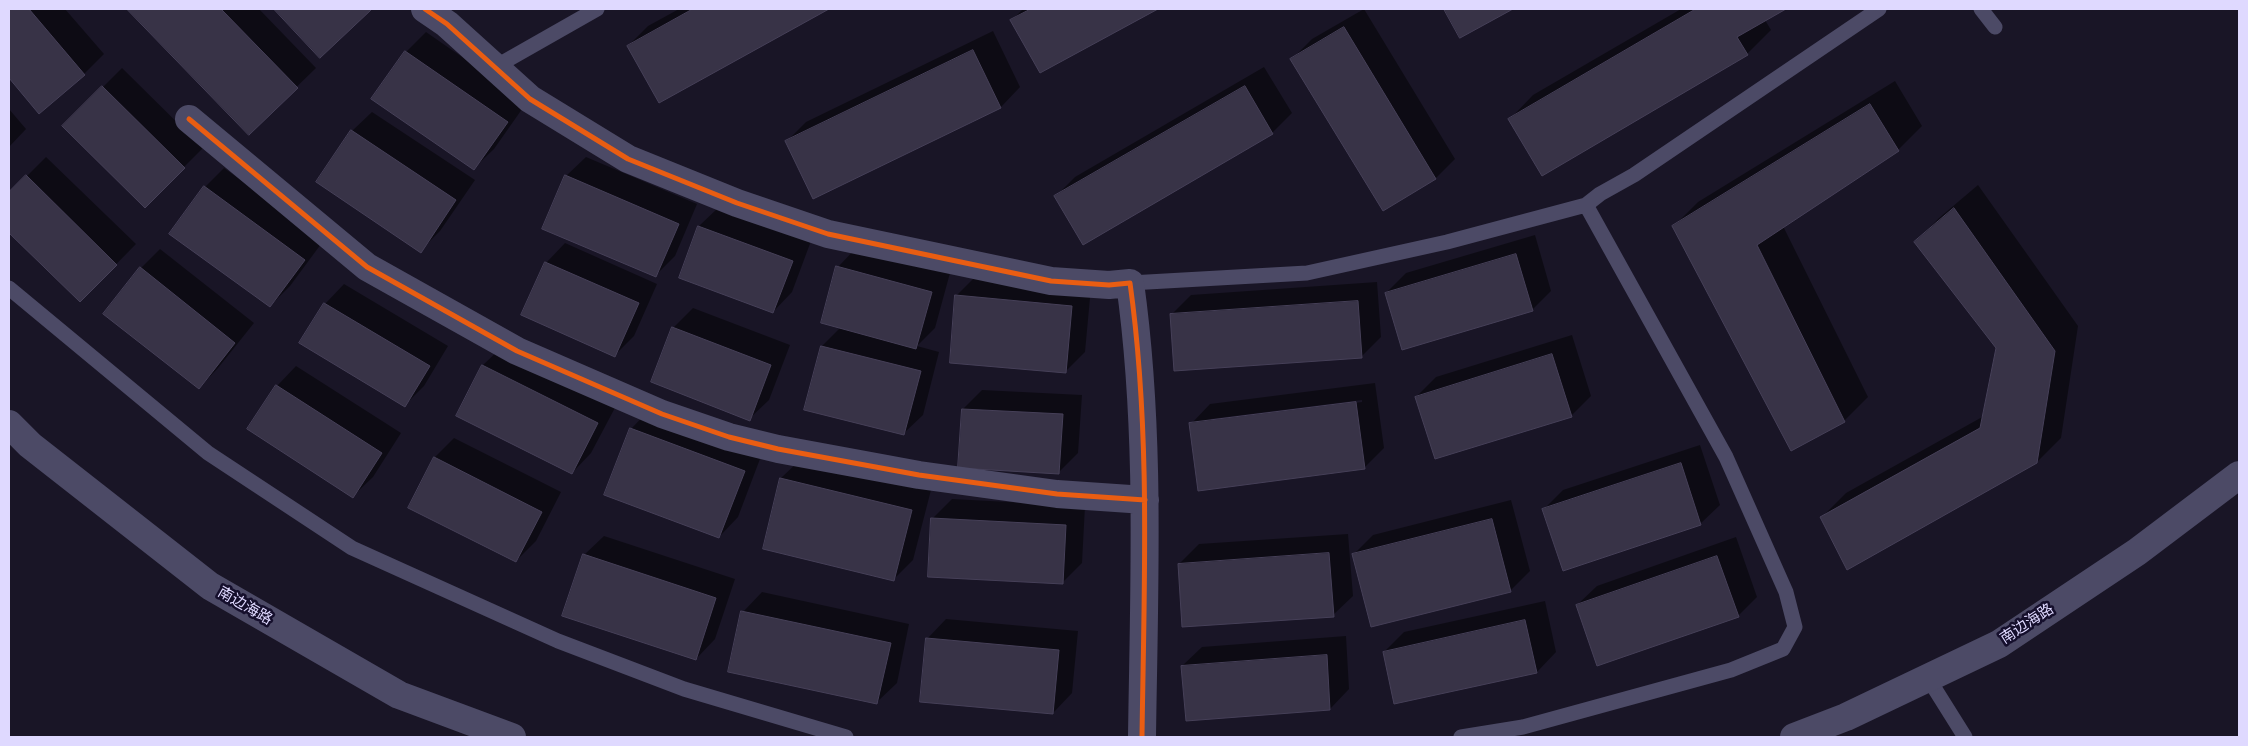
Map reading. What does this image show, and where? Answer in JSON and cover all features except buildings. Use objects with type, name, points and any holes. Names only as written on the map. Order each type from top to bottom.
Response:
[{"type":"street","points":[[425,9],[447,24],[530,99],[628,159],[737,203],[828,234],[1051,280],[1109,285],[1130,283],[1138,338],[1145,500],[1142,737]]},
{"type":"street","points":[[189,119],[367,267],[517,351],[662,414],[737,439],[919,475],[1057,494],[1145,500]]},
{"type":"street","name":"南边海路","points":[[9,424],[30,445],[210,586],[399,695],[512,737]]},
{"type":"street","name":"南边海路","points":[[1794,737],[1846,717],[1999,644],[2137,552],[2239,475]]},
{"type":"lane","points":[[495,67],[597,9]]},
{"type":"lane","points":[[1981,9],[1995,27]]},
{"type":"lane","points":[[1130,283],[1307,272],[1447,242],[1586,205],[1600,194],[1634,175],[1872,11]]},
{"type":"lane","points":[[1461,737],[1523,727],[1731,670],[1783,649],[1795,627],[1786,592],[1726,457],[1586,205]]},
{"type":"lane","points":[[9,288],[208,453],[352,548],[567,645],[684,689],[846,737]]},
{"type":"lane","points":[[1928,678],[1965,737]]},
{"type":"cycle path","points":[[425,9],[447,24],[530,99],[628,159],[737,203],[828,234],[1051,281],[1109,285],[1130,283],[1137,339],[1144,453],[1145,567],[1142,737]]},
{"type":"cycle path","points":[[189,119],[367,267],[517,351],[662,414],[729,437],[778,449],[919,475],[1057,494],[1145,500]]}]
